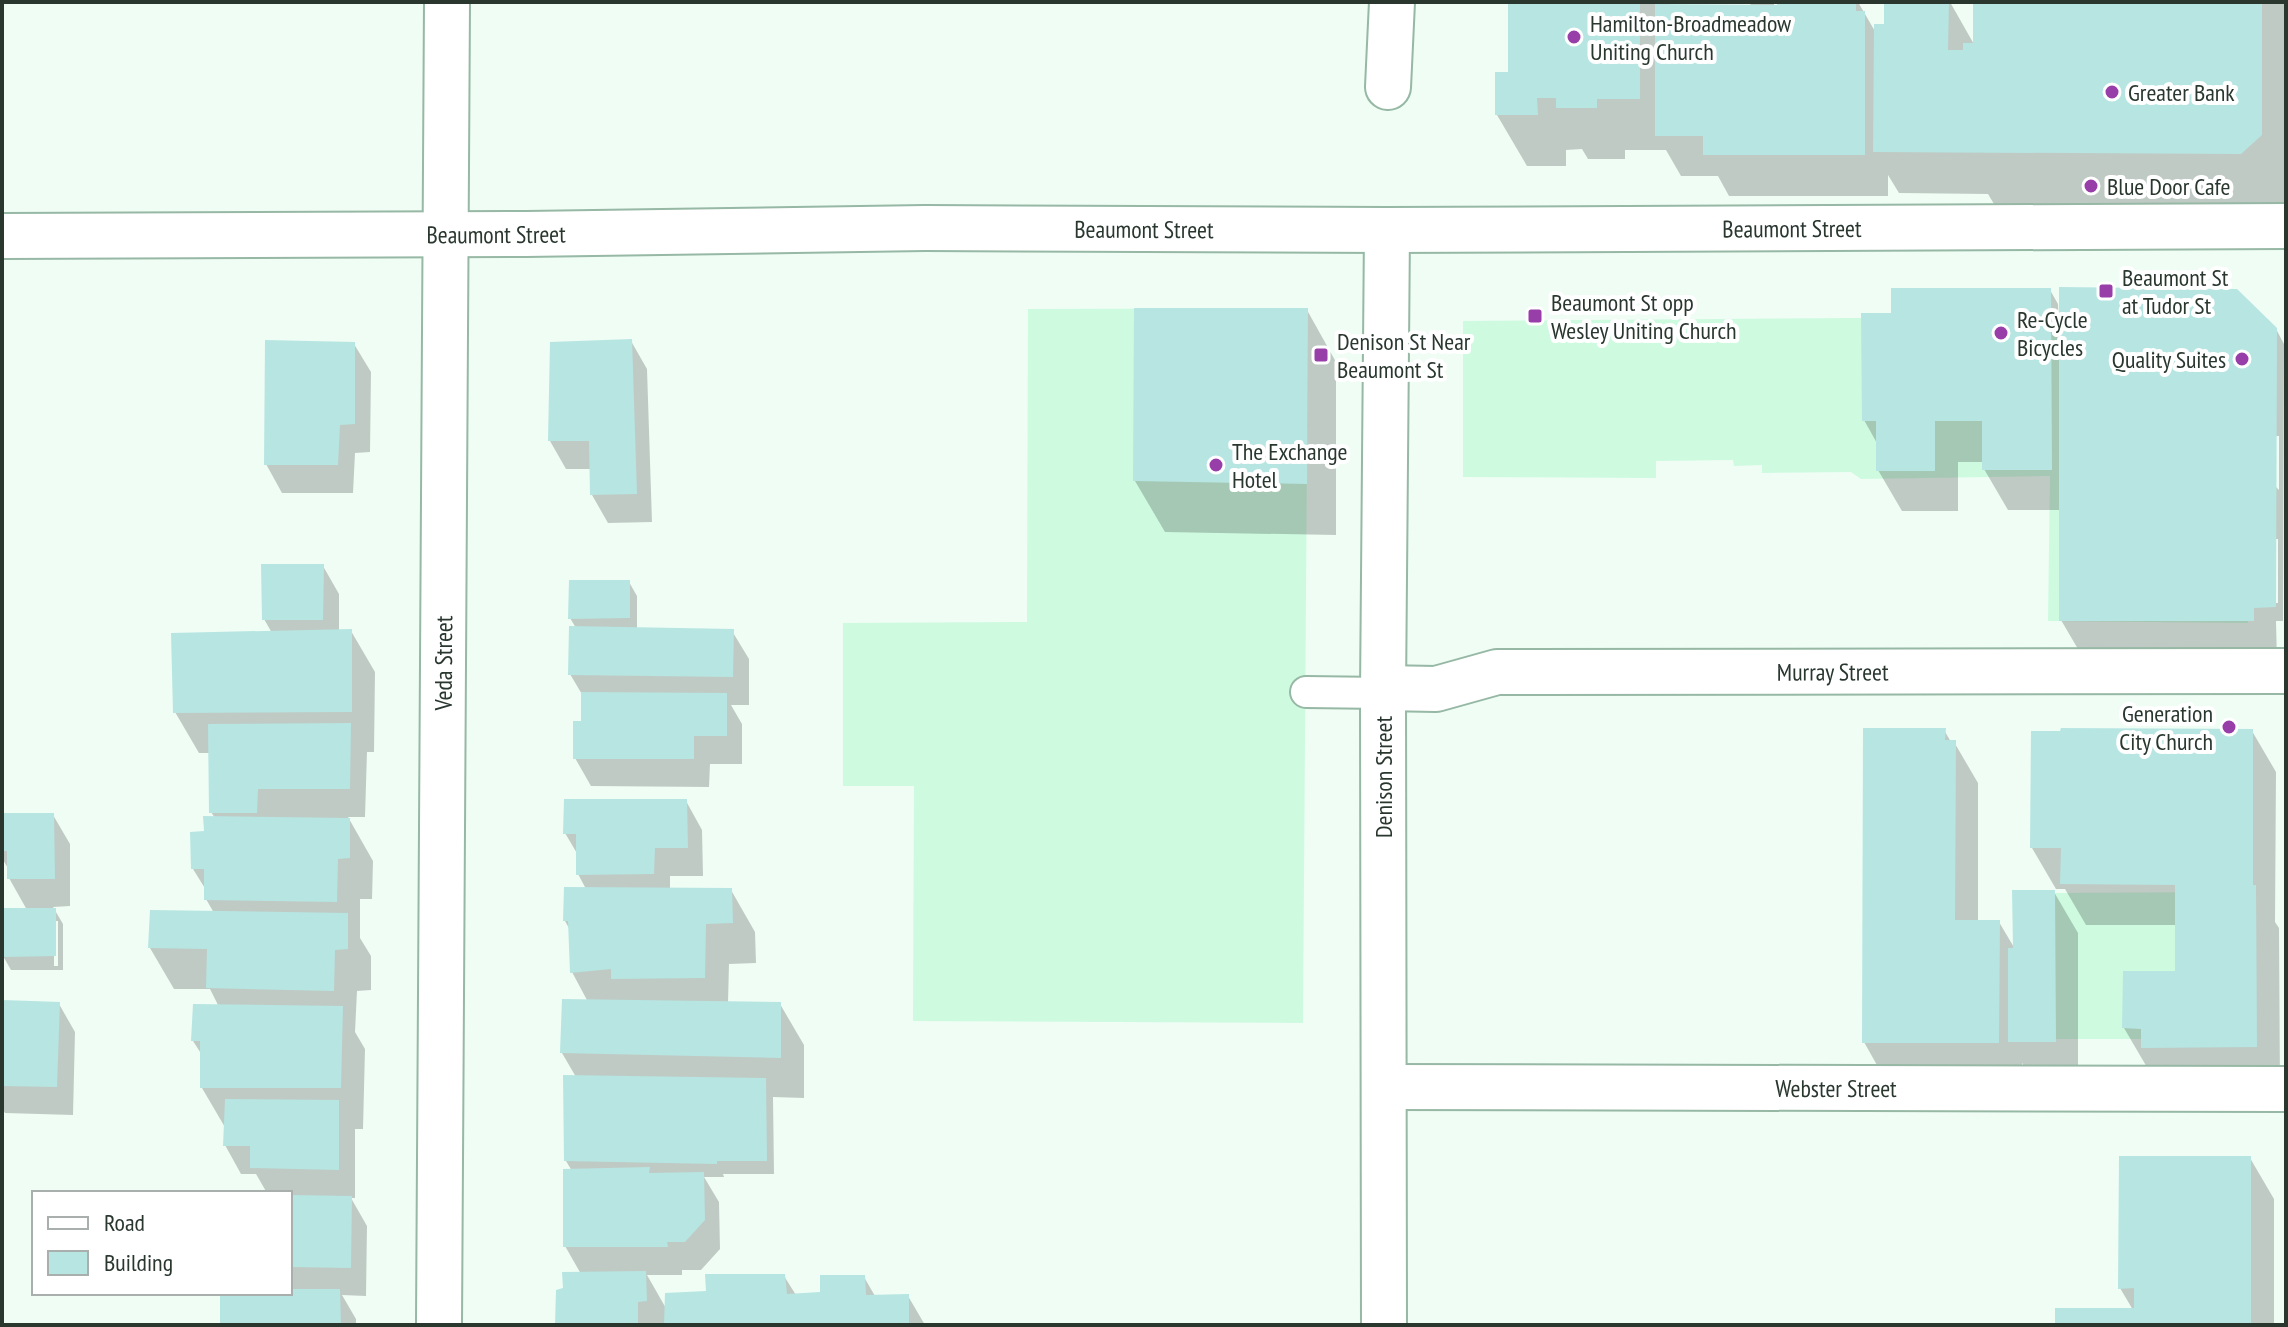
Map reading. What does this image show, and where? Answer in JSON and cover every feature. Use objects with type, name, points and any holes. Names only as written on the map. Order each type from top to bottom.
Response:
[{"type":"street","name":"Veda Street","points":[[439,1325],[447,2]]},
{"type":"street","points":[[1388,87],[1392,2]]},
{"type":"street","name":"Beaumont Street","points":[[2,236],[447,235],[925,228],[1387,230],[2286,226]]},
{"type":"street","name":"Denison Street","points":[[1384,1325],[1383,691],[1387,230]]},
{"type":"street","name":"Murray Street","points":[[1383,691],[1436,689],[1497,672],[2286,671]]},
{"type":"street","name":"Webster Street","points":[[1384,1087],[2286,1089]]},
{"type":"lane","points":[[1306,692],[1383,691]]},
{"type":"shaded area","points":[[1308,308],[1303,1023],[913,1021],[914,786],[843,786],[843,623],[1027,622],[1028,309]]},
{"type":"shaded area","points":[[2252,315],[2248,623],[2048,621],[2050,476],[1861,479],[1851,472],[1762,473],[1762,465],[1734,466],[1733,460],[1656,461],[1656,478],[1463,477],[1463,321]]},
{"type":"shaded area","points":[[2247,892],[2246,1039],[2048,1039],[2046,893]]},
{"type":"building","name":"Hamilton-Broadmeadow Uniting Church","points":[[1508,2],[1640,2],[1640,99],[1597,99],[1597,108],[1556,108],[1556,98],[1537,98],[1538,115],[1495,115],[1495,72],[1508,72]]},
{"type":"building","points":[[1777,2],[1856,2],[1856,11],[1865,11],[1865,155],[1703,155],[1703,136],[1655,136],[1655,4],[1777,5]]},
{"type":"building","name":"Greater Bank","points":[[1884,2],[1949,2],[1948,50],[1963,50],[1963,43],[1973,43],[1973,2],[2262,2],[2262,135],[2241,154],[1873,152],[1874,24],[1884,24]]},
{"type":"building","points":[[2059,287],[2237,289],[2277,328],[2276,607],[2254,608],[2254,621],[2059,621]]},
{"type":"building","points":[[1891,288],[2051,288],[2052,470],[1982,470],[1982,421],[1935,421],[1935,471],[1876,471],[1876,421],[1862,421],[1861,313],[1891,313]]},
{"type":"building","points":[[1134,308],[1308,308],[1307,484],[1133,481]]},
{"type":"building","points":[[632,339],[637,494],[590,495],[589,441],[548,441],[550,342]]},
{"type":"building","points":[[265,340],[355,342],[355,424],[340,425],[338,465],[264,465]]},
{"type":"building","points":[[261,564],[324,564],[323,620],[262,620]]},
{"type":"building","points":[[569,580],[630,580],[630,618],[568,619]]},
{"type":"building","points":[[569,626],[734,629],[733,677],[568,675]]},
{"type":"building","points":[[352,629],[352,712],[173,713],[171,633]]},
{"type":"building","points":[[581,692],[727,693],[727,736],[694,736],[694,759],[573,759],[573,721],[581,721]]},
{"type":"building","points":[[351,723],[350,789],[258,789],[257,813],[209,813],[208,724]]},
{"type":"building","points":[[1863,728],[1946,728],[1945,740],[1956,740],[1955,920],[2000,920],[1999,1043],[1862,1043]]},
{"type":"building","points":[[2061,728],[2253,729],[2257,1047],[2141,1048],[2141,1029],[2122,1028],[2123,971],[2175,971],[2175,885],[2060,884],[2061,848],[2030,848],[2031,731],[2060,731]]},
{"type":"building","points":[[564,799],[687,799],[688,848],[655,848],[654,874],[576,875],[576,834],[563,834]]},
{"type":"building","points":[[2,813],[54,813],[55,879],[7,879],[7,851],[2,851]]},
{"type":"building","points":[[203,816],[350,818],[350,858],[338,859],[337,902],[204,900],[204,869],[191,869],[190,832],[204,831]]},
{"type":"building","points":[[564,887],[732,888],[733,923],[706,924],[705,978],[611,979],[611,969],[570,973],[568,921],[563,921]]},
{"type":"building","points":[[2012,890],[2055,890],[2056,1042],[2008,1042],[2008,948],[2013,948]]},
{"type":"building","points":[[2,908],[56,908],[56,956],[2,957]]},
{"type":"building","points":[[150,910],[348,913],[348,949],[335,950],[334,991],[206,988],[207,949],[148,948]]},
{"type":"building","points":[[562,999],[781,1002],[781,1058],[560,1053]]},
{"type":"building","points":[[2,1000],[60,1002],[57,1087],[2,1086]]},
{"type":"building","points":[[193,1004],[343,1006],[341,1088],[200,1088],[200,1041],[191,1041]]},
{"type":"building","points":[[563,1075],[766,1078],[767,1161],[717,1161],[717,1164],[564,1161]]},
{"type":"building","points":[[225,1099],[339,1100],[339,1170],[250,1168],[250,1146],[223,1146]]},
{"type":"building","points":[[2119,1156],[2251,1156],[2251,1325],[2055,1325],[2055,1308],[2134,1308],[2134,1288],[2118,1289]]},
{"type":"building","points":[[650,1167],[649,1173],[704,1172],[705,1220],[685,1242],[667,1242],[668,1247],[563,1247],[563,1169]]},
{"type":"building","points":[[292,1195],[352,1196],[351,1268],[292,1267]]},
{"type":"building","points":[[646,1271],[647,1301],[638,1302],[638,1325],[555,1325],[556,1290],[563,1288],[562,1272]]},
{"type":"building","points":[[705,1274],[785,1274],[787,1294],[820,1292],[820,1275],[865,1275],[866,1295],[909,1294],[909,1325],[664,1325],[665,1293],[706,1291]]},
{"type":"building","points":[[292,1289],[340,1289],[341,1325],[220,1325],[220,1295],[292,1295]]},
{"type":"place","name":"Hamilton-Broadmeadow Uniting Church","points":[[1574,37]]},
{"type":"place","name":"Greater Bank","points":[[2112,92]]},
{"type":"place","name":"Blue Door Cafe","points":[[2091,186]]},
{"type":"place","name":"Beaumont St at Tudor St","points":[[2106,291]]},
{"type":"place","name":"Beaumont St opp Wesley Uniting Church","points":[[1535,316]]},
{"type":"place","name":"Re-Cycle Bicycles","points":[[2001,333]]},
{"type":"place","name":"Denison St Near Beaumont St","points":[[1321,355]]},
{"type":"place","name":"Quality Suites","points":[[2242,359]]},
{"type":"place","name":"The Exchange Hotel","points":[[1216,465]]},
{"type":"place","name":"Generation City Church","points":[[2229,727]]}]
